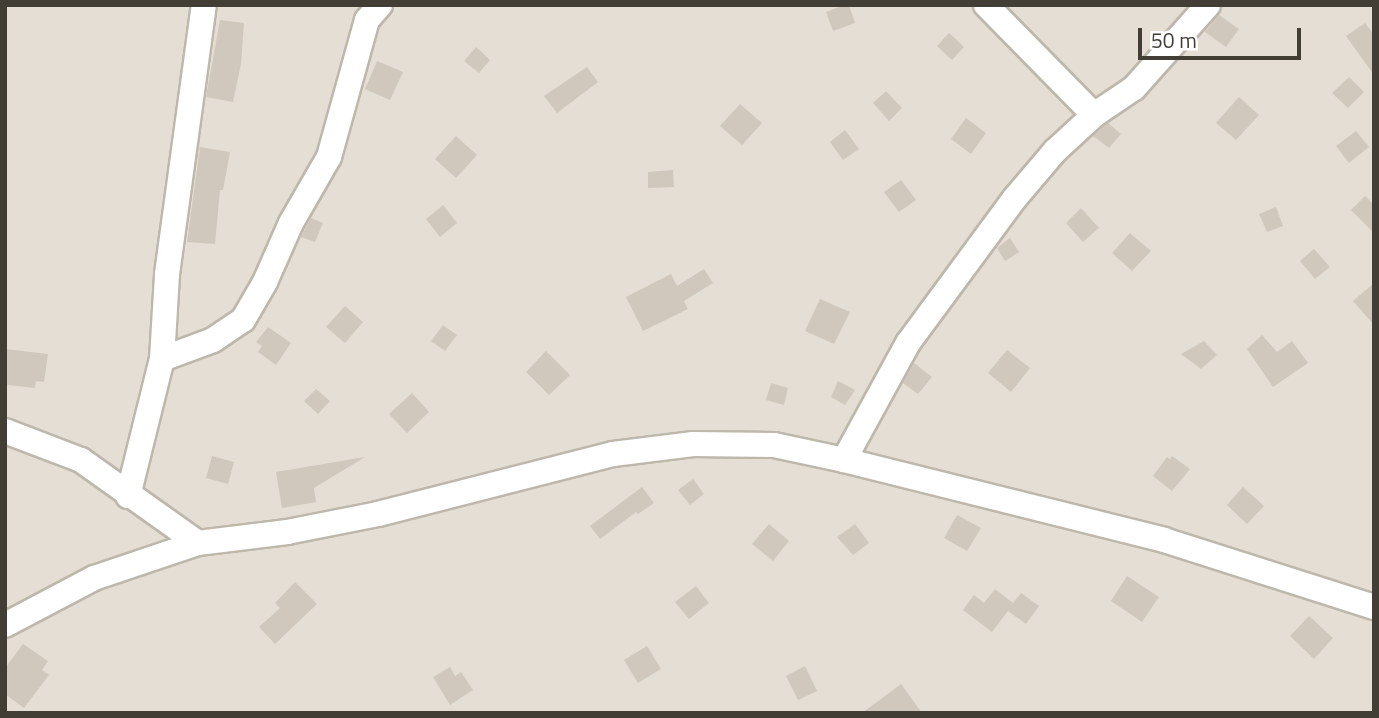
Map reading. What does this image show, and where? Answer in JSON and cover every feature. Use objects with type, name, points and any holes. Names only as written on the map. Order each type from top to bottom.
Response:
[{"type":"street","points":[[128,496],[162,359],[167,274],[204,5]]},
{"type":"street","points":[[162,359],[213,340],[243,320],[265,282],[291,223],[329,157],[367,20],[380,5]]},
{"type":"street","points":[[986,5],[1094,115]]},
{"type":"street","points":[[844,460],[908,343],[956,275],[1055,151],[1094,115],[1134,88],[1208,5]]},
{"type":"street","points":[[5,430],[81,460],[128,496],[198,543]]},
{"type":"street","points":[[5,625],[94,578],[198,543],[287,532],[365,516],[613,454],[693,444],[775,445],[844,460],[1164,540],[1374,607]]},
{"type":"shaded area","points":[[5,5],[1374,5],[1374,713],[5,713]]},
{"type":"building","points":[[849,5],[855,23],[833,31],[826,12]]},
{"type":"building","points":[[1219,15],[1239,29],[1226,47],[1205,32]]},
{"type":"building","points":[[220,20],[244,23],[241,64],[233,102],[206,97]]},
{"type":"building","points":[[1365,23],[1374,35],[1374,75],[1346,36]]},
{"type":"building","points":[[949,33],[964,47],[952,60],[937,46]]},
{"type":"building","points":[[476,47],[490,60],[479,73],[464,61]]},
{"type":"building","points":[[377,61],[403,72],[390,100],[365,89]]},
{"type":"building","points":[[587,67],[598,82],[557,113],[544,96]]},
{"type":"building","points":[[1349,77],[1364,92],[1348,108],[1332,93]]},
{"type":"building","points":[[886,91],[902,108],[889,121],[873,103]]},
{"type":"building","points":[[1239,97],[1259,115],[1236,140],[1216,123]]},
{"type":"building","points":[[740,104],[762,123],[742,145],[720,126]]},
{"type":"building","points":[[966,118],[986,133],[971,154],[951,139]]},
{"type":"building","points":[[1108,123],[1121,134],[1109,148],[1093,136]]},
{"type":"building","points":[[845,130],[859,149],[843,160],[830,142]]},
{"type":"building","points":[[1356,131],[1369,147],[1349,163],[1336,146]]},
{"type":"building","points":[[456,136],[477,155],[456,178],[435,159]]},
{"type":"building","points":[[200,147],[230,152],[223,190],[220,190],[215,244],[187,242]]},
{"type":"building","points":[[673,170],[674,187],[648,188],[648,172]]},
{"type":"building","points":[[901,180],[916,200],[899,212],[884,192]]},
{"type":"building","points":[[1365,196],[1374,205],[1374,233],[1351,210]]},
{"type":"building","points":[[443,205],[457,223],[440,237],[426,219]]},
{"type":"building","points":[[1276,207],[1283,226],[1267,232],[1259,214]]},
{"type":"building","points":[[1081,208],[1099,228],[1083,242],[1066,223]]},
{"type":"building","points":[[311,218],[323,223],[315,242],[301,237]]},
{"type":"building","points":[[1130,233],[1151,251],[1132,271],[1112,253]]},
{"type":"building","points":[[1010,238],[1019,252],[1005,261],[997,248]]},
{"type":"building","points":[[1314,249],[1330,267],[1315,279],[1300,261]]},
{"type":"building","points":[[704,269],[713,283],[684,301],[688,309],[643,331],[626,297],[671,274],[677,286]]},
{"type":"building","points":[[1374,283],[1374,325],[1353,301]]},
{"type":"building","points":[[820,299],[850,312],[834,344],[805,331]]},
{"type":"building","points":[[345,306],[363,322],[345,343],[326,327]]},
{"type":"building","points":[[443,325],[457,335],[445,351],[431,341]]},
{"type":"building","points":[[268,327],[291,343],[276,365],[258,352],[262,346],[256,342]]},
{"type":"building","points":[[1262,335],[1277,352],[1292,341],[1308,363],[1273,387],[1247,349]]},
{"type":"building","points":[[1204,341],[1217,355],[1201,369],[1181,354]]},
{"type":"building","points":[[5,349],[48,354],[44,382],[36,381],[35,388],[8,385],[5,382]]},
{"type":"building","points":[[1007,350],[1030,368],[1011,392],[988,373]]},
{"type":"building","points":[[546,351],[570,375],[549,395],[526,372]]},
{"type":"building","points":[[914,363],[932,377],[918,394],[903,383]]},
{"type":"building","points":[[838,381],[855,390],[845,405],[831,397]]},
{"type":"building","points":[[771,383],[788,388],[784,405],[766,400]]},
{"type":"building","points":[[316,389],[330,401],[318,414],[304,401]]},
{"type":"building","points":[[412,393],[429,412],[407,433],[389,414]]},
{"type":"building","points":[[212,456],[234,462],[228,484],[206,478]]},
{"type":"building","points":[[1172,456],[1190,469],[1172,491],[1153,476],[1167,457],[1170,459]]},
{"type":"building","points":[[365,457],[314,488],[316,502],[282,508],[276,472]]},
{"type":"building","points":[[693,479],[704,494],[690,505],[678,490]]},
{"type":"building","points":[[642,487],[654,503],[638,514],[636,512],[600,539],[590,526]]},
{"type":"building","points":[[1243,487],[1264,506],[1247,524],[1227,505]]},
{"type":"building","points":[[957,515],[981,528],[967,551],[944,538]]},
{"type":"building","points":[[769,524],[789,541],[773,561],[752,544]]},
{"type":"building","points":[[855,524],[869,543],[853,555],[837,537]]},
{"type":"building","points":[[1127,576],[1159,597],[1142,622],[1111,601]]},
{"type":"building","points":[[295,582],[317,604],[275,644],[259,627],[280,608],[275,603]]},
{"type":"building","points":[[696,586],[709,603],[689,619],[675,602]]},
{"type":"building","points":[[995,589],[1013,603],[1021,593],[1039,606],[1026,624],[1008,611],[992,632],[963,610],[974,595],[984,603]]},
{"type":"building","points":[[1309,616],[1333,638],[1314,659],[1290,636]]},
{"type":"building","points":[[23,644],[48,661],[42,670],[49,675],[24,708],[5,694],[5,668]]},
{"type":"building","points":[[647,646],[661,669],[638,683],[624,660]]},
{"type":"building","points":[[805,666],[817,691],[798,700],[786,676]]},
{"type":"building","points":[[450,667],[455,676],[461,672],[473,690],[450,705],[433,677]]},
{"type":"building","points":[[901,684],[922,713],[862,713]]}]
